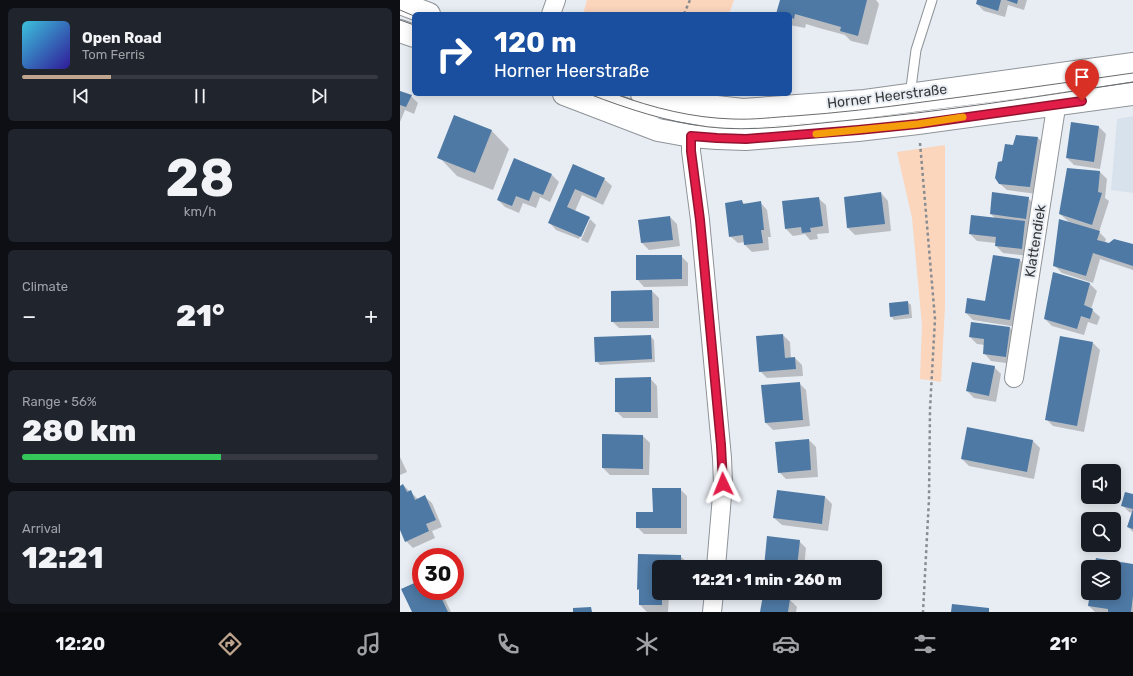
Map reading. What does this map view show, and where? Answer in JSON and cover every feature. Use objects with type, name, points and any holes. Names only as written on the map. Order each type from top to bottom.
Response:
[{"type":"main road","points":[[400,2],[424,12]]},
{"type":"main road","points":[[400,31],[412,35]]},
{"type":"main road","name":"Horner Heerstraße","points":[[651,96],[681,103],[743,110],[864,101],[1133,64]]},
{"type":"main road","name":"Horner Heerstraße","points":[[569,96],[658,130],[691,136],[746,139],[918,124],[1133,94]]},
{"type":"street","points":[[552,12],[556,0]]},
{"type":"street","name":"Klattendiek","points":[[1014,378],[1055,114],[1055,105]]},
{"type":"street","points":[[691,136],[691,151],[700,220],[722,458],[722,497],[717,560]]},
{"type":"street","points":[[712,612],[713,600]]},
{"type":"lane","points":[[910,95],[916,50],[932,0]]},
{"type":"lane","points":[[608,96],[656,113],[709,122],[743,124],[853,115],[1033,92],[1133,77]]},
{"type":"path","points":[[685,12],[690,0]]},
{"type":"path","points":[[918,124],[935,319],[930,409],[929,499],[924,612]]},
{"type":"shaded area","points":[[587,0],[734,0],[730,12],[584,12]]},
{"type":"shaded area","points":[[1133,116],[1133,193],[1111,190],[1117,119]]},
{"type":"shaded area","points":[[945,145],[945,306],[941,382],[920,379],[922,325],[912,218],[897,152]]},
{"type":"building","points":[[780,0],[867,0],[858,36],[840,31],[841,27],[795,14],[794,19],[792,18],[792,12],[777,12]]},
{"type":"building","points":[[977,0],[1001,0],[998,11],[976,4]]},
{"type":"building","points":[[1006,0],[1018,0],[1017,4]]},
{"type":"building","points":[[400,91],[412,95],[406,107],[400,105]]},
{"type":"building","points":[[454,115],[492,130],[475,173],[437,158]]},
{"type":"building","points":[[1071,122],[1099,126],[1094,162],[1066,158]]},
{"type":"building","points":[[1016,135],[1038,137],[1030,187],[999,184],[995,178],[998,162],[1002,161],[1005,144],[1013,145]]},
{"type":"building","points":[[514,158],[552,174],[543,195],[533,191],[529,201],[516,196],[512,206],[497,200]]},
{"type":"building","points":[[573,164],[605,178],[596,198],[575,189],[567,207],[590,217],[581,237],[548,223]]},
{"type":"building","points":[[1067,168],[1100,171],[1098,192],[1102,193],[1092,225],[1059,214]]},
{"type":"building","points":[[881,192],[885,224],[847,228],[844,197]]},
{"type":"building","points":[[992,192],[1029,197],[1026,219],[990,214]]},
{"type":"building","points":[[819,197],[823,226],[810,228],[811,232],[802,233],[801,227],[785,229],[782,201]]},
{"type":"building","points":[[742,200],[743,204],[761,201],[764,230],[761,230],[763,243],[744,245],[743,235],[729,237],[725,203]]},
{"type":"building","points":[[971,215],[1025,221],[1022,249],[995,246],[996,237],[969,234]]},
{"type":"building","points":[[670,216],[673,240],[641,243],[638,220]]},
{"type":"building","points":[[1059,219],[1100,231],[1097,240],[1109,243],[1114,239],[1133,244],[1133,266],[1093,253],[1086,276],[1053,266]]},
{"type":"building","points":[[636,255],[682,255],[682,279],[636,280]]},
{"type":"building","points":[[993,255],[1020,259],[1010,320],[965,313],[967,298],[985,301]]},
{"type":"building","points":[[1053,272],[1090,283],[1084,305],[1093,309],[1090,319],[1081,316],[1077,329],[1044,319]]},
{"type":"building","points":[[652,290],[653,321],[611,322],[611,291]]},
{"type":"building","points":[[908,301],[909,314],[890,317],[889,303]]},
{"type":"building","points":[[971,322],[1010,327],[1006,357],[983,354],[984,339],[969,337]]},
{"type":"building","points":[[783,334],[785,358],[795,357],[796,369],[759,372],[756,336]]},
{"type":"building","points":[[651,335],[652,359],[595,362],[594,337]]},
{"type":"building","points":[[1060,336],[1093,342],[1077,426],[1045,420]]},
{"type":"building","points":[[972,362],[995,366],[989,396],[966,391]]},
{"type":"building","points":[[651,377],[651,412],[615,412],[615,378]]},
{"type":"building","points":[[800,382],[803,420],[765,423],[761,385]]},
{"type":"building","points":[[967,427],[1033,440],[1027,472],[961,459]]},
{"type":"building","points":[[602,434],[643,435],[643,469],[602,468]]},
{"type":"building","points":[[809,439],[811,470],[778,473],[775,442]]},
{"type":"building","points":[[403,484],[407,492],[411,490],[415,500],[425,495],[436,520],[426,524],[429,531],[405,542],[400,530],[400,486]]},
{"type":"building","points":[[652,488],[681,488],[681,528],[636,528],[636,512],[653,512]]},
{"type":"building","points":[[777,490],[825,496],[822,524],[773,518]]},
{"type":"building","points":[[1125,492],[1133,494],[1133,509],[1121,506]]},
{"type":"building","points":[[1133,509],[1133,529],[1127,527]]},
{"type":"building","points":[[767,536],[800,540],[798,560],[765,560]]},
{"type":"building","points":[[638,554],[681,555],[681,560],[652,560],[652,600],[662,600],[662,605],[639,605],[639,589],[637,590]]},
{"type":"building","points":[[1096,558],[1108,560],[1096,560]]},
{"type":"building","points":[[1121,562],[1133,564],[1133,596],[1131,612],[1108,612],[1108,609],[1088,606],[1089,600],[1121,600]]},
{"type":"building","points":[[412,584],[412,600],[442,600],[448,612],[412,612],[401,589]]},
{"type":"building","points":[[762,600],[790,600],[788,612],[760,612]]},
{"type":"building","points":[[952,604],[989,608],[989,612],[951,612]]},
{"type":"building","points":[[591,607],[592,612],[573,612],[573,608]]},
{"type":"tram line","points":[[400,10],[412,15]]},
{"type":"tram line","points":[[400,20],[412,24]]},
{"type":"tram line","points":[[621,96],[658,108],[703,117],[749,119],[842,112],[1002,92],[1133,73]]},
{"type":"tram line","points":[[594,96],[633,110],[678,122],[709,127],[741,129],[792,126],[951,109],[1133,82]]},
{"type":"slow traffic","points":[[816,134],[918,124],[963,117]]},
{"type":"route","points":[[723,484],[721,445],[700,220],[691,151],[691,136],[746,139],[858,130],[918,124],[1082,101]]}]
